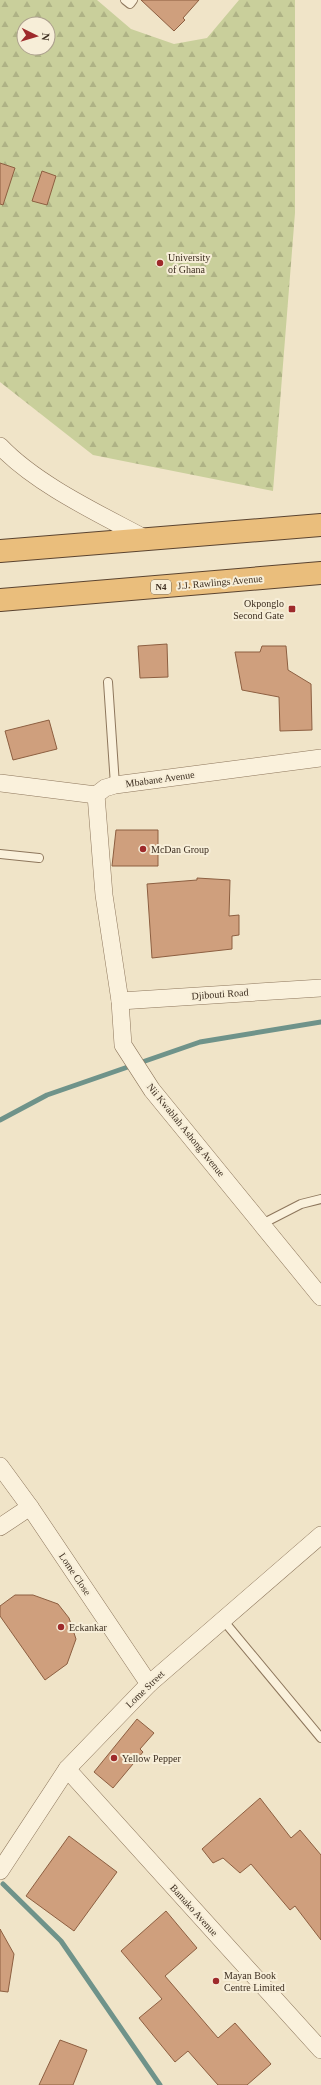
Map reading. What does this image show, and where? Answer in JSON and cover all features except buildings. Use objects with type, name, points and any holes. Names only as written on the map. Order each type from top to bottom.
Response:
[{"type":"highway","points":[[0,551],[321,525]]},
{"type":"highway","name":"J.J. Rawlings Avenue","points":[[0,600],[321,573]]},
{"type":"street","points":[[0,446],[14,460],[32,474],[148,540]]},
{"type":"street","name":"Mbabane Avenue","points":[[96,794],[105,788],[116,785],[321,758]]},
{"type":"street","points":[[0,784],[96,794]]},
{"type":"street","name":"Nii Kwablah Ashong Avenue","points":[[96,794],[104,895],[120,1001],[123,1045],[152,1090],[321,1297]]},
{"type":"street","name":"Djibouti Road","points":[[120,1001],[321,988]]},
{"type":"street","name":"Lome Close","points":[[0,1466],[30,1507],[149,1684]]},
{"type":"street","points":[[0,1527],[30,1507]]},
{"type":"street","name":"Lome Street","points":[[0,1871],[67,1770],[149,1684],[321,1535]]},
{"type":"street","name":"Bamako Avenue","points":[[67,1770],[321,2050]]},
{"type":"lane","points":[[125,0],[130,4],[133,0]]},
{"type":"lane","points":[[108,682],[116,785]]},
{"type":"lane","points":[[0,854],[39,858]]},
{"type":"lane","points":[[262,1224],[301,1204],[321,1199]]},
{"type":"lane","points":[[222,1620],[321,1738]]},
{"type":"green space","name":"University of Ghana","points":[[0,0],[97,0],[131,29],[174,44],[207,38],[239,0],[295,0],[295,213],[273,491],[93,455],[0,382]]},
{"type":"waterway","points":[[0,1120],[47,1095],[200,1042],[321,1022]]},
{"type":"waterway","points":[[3,1884],[61,1941],[160,2085]]},
{"type":"place","name":"University of Ghana","points":[[160,263]]},
{"type":"place","name":"Okponglo Second Gate","points":[[292,609]]},
{"type":"place","name":"McDan Group","points":[[143,849]]},
{"type":"place","name":"Eckankar","points":[[61,1627]]},
{"type":"place","name":"Yellow Pepper","points":[[114,1758]]},
{"type":"place","name":"Mayan Book Centre Limited","points":[[216,1981]]}]
